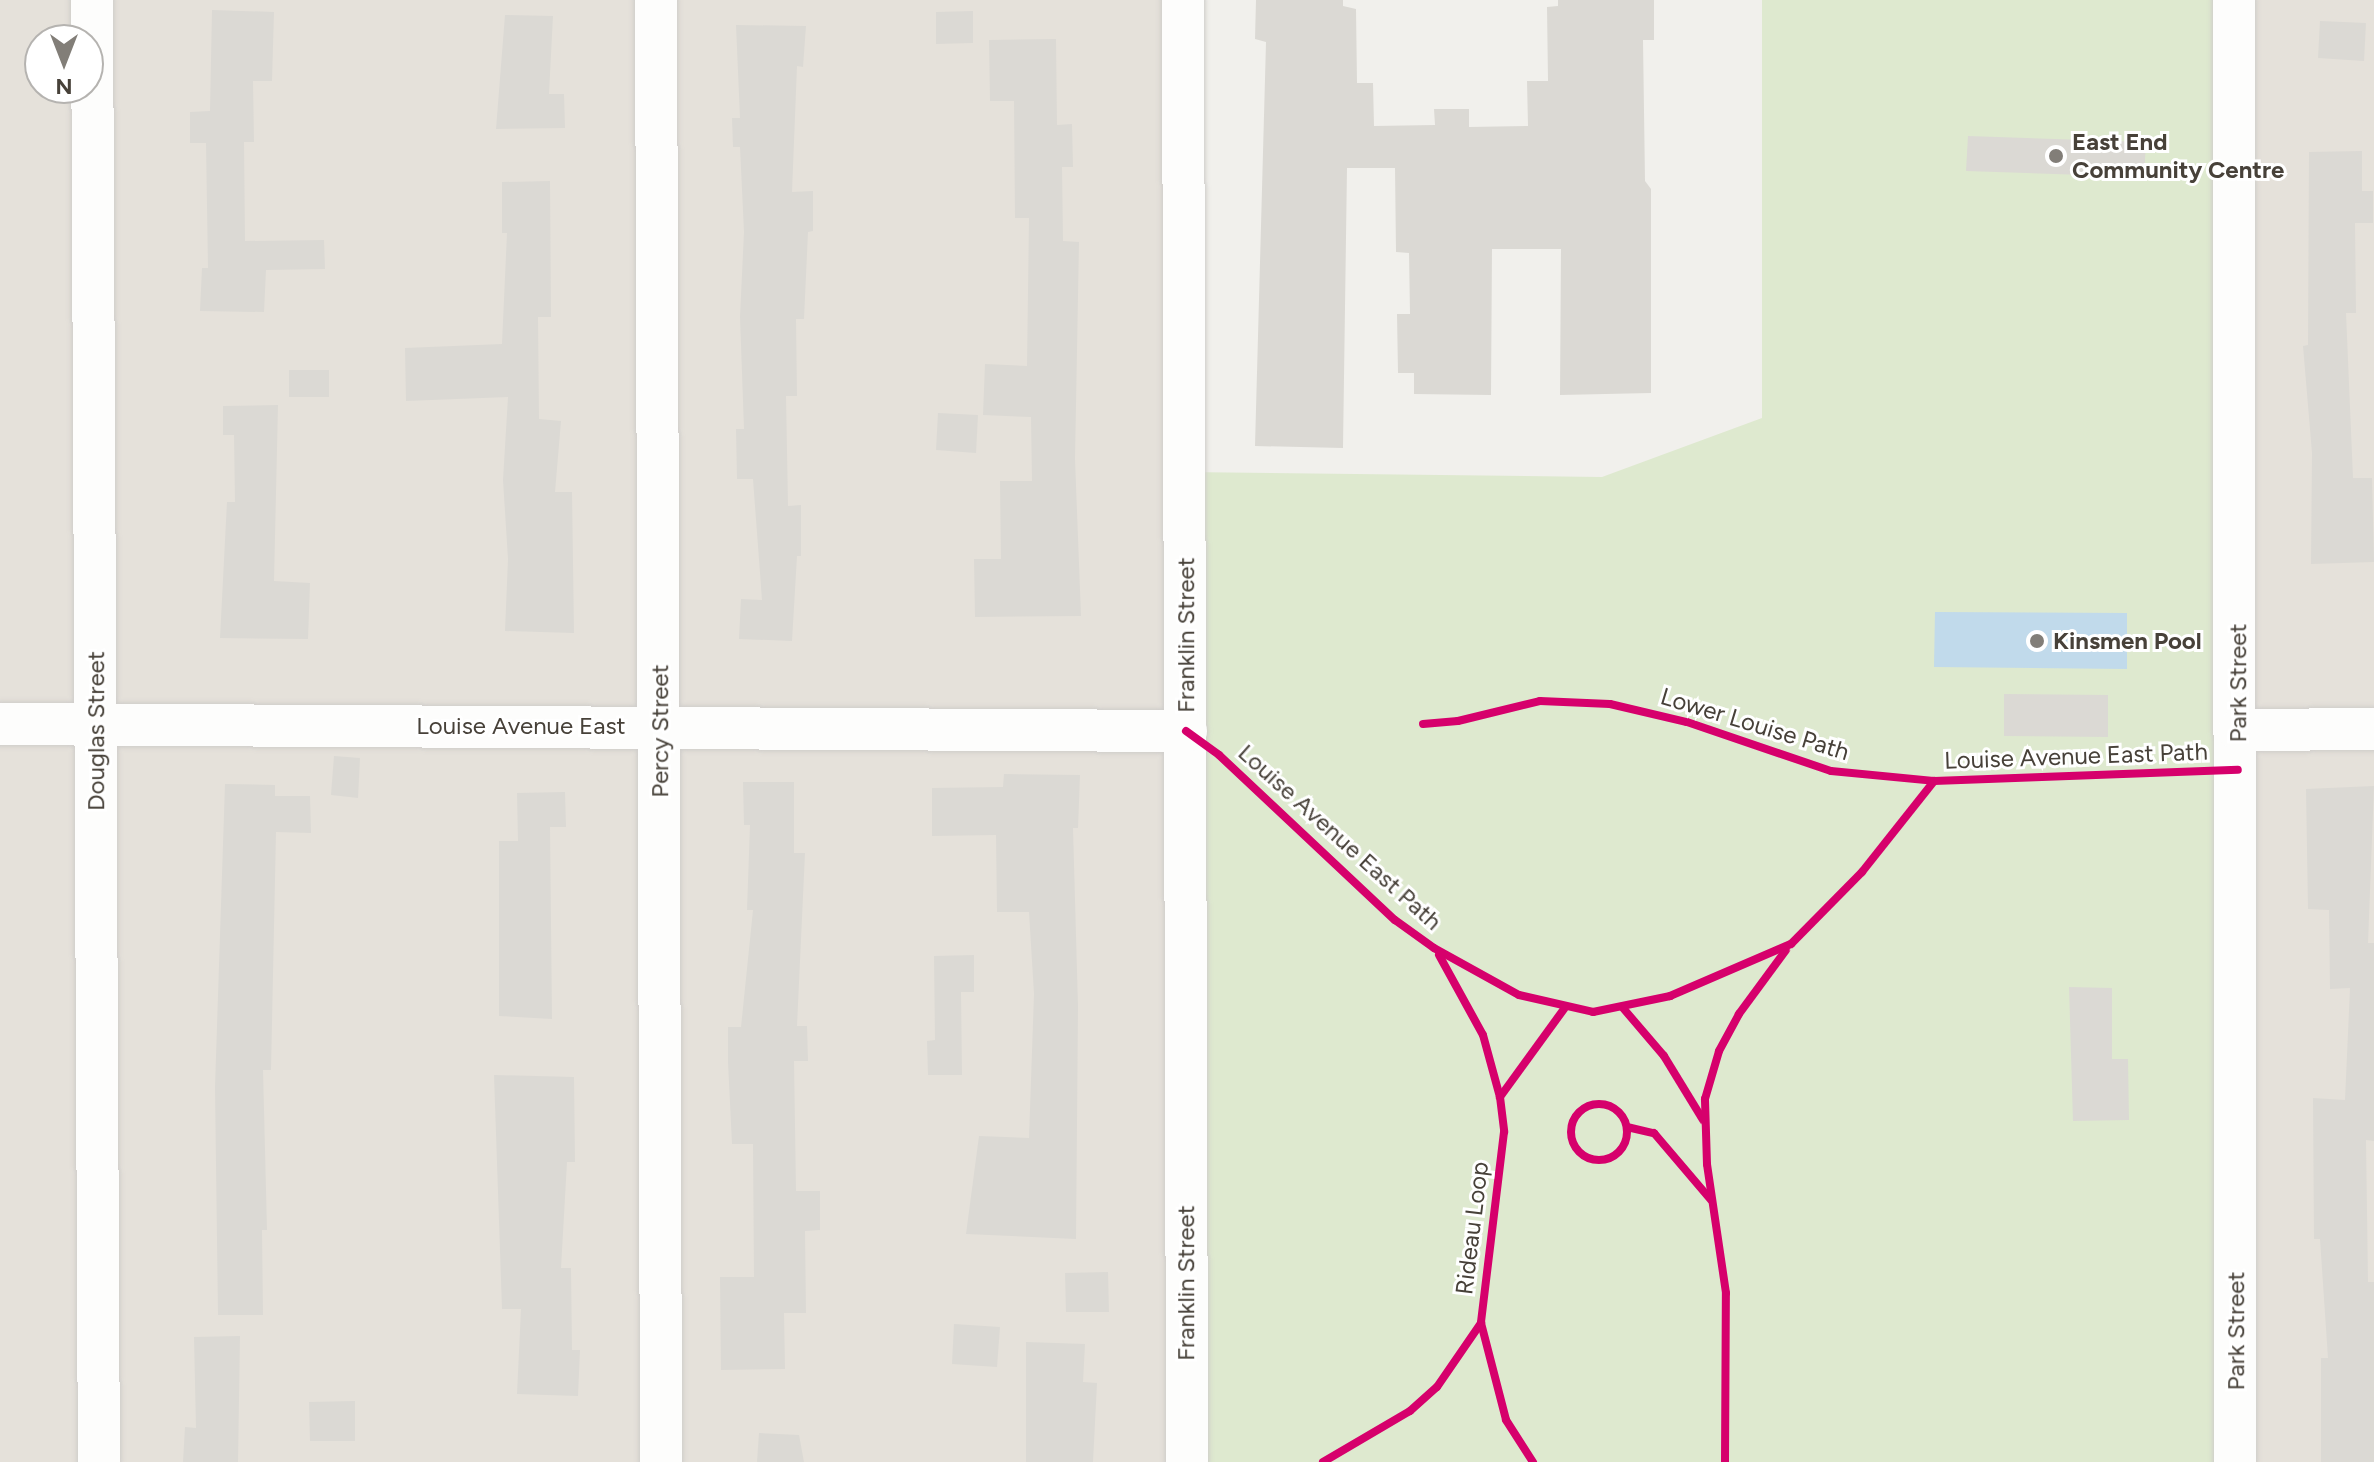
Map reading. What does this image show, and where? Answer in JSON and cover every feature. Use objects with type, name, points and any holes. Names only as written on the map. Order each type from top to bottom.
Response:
[{"type":"street","name":"Douglas Street","points":[[92,0],[99,1462]]},
{"type":"street","name":"Percy Street","points":[[656,0],[661,1462]]},
{"type":"street","name":"Franklin Street","points":[[1183,0],[1187,1462]]},
{"type":"street","name":"Park Street","points":[[2234,0],[2239,730],[2235,1462]]},
{"type":"street","name":"Louise Avenue East","points":[[0,724],[1186,731]]},
{"type":"street","points":[[2239,730],[2374,729]]},
{"type":"shaded area","points":[[0,0],[1182,0],[1187,1462],[0,1462]]},
{"type":"shaded area","points":[[2234,0],[2374,0],[2374,1462],[2235,1462]]},
{"type":"green space","points":[[1762,0],[2234,0],[2235,1462],[1187,1462],[1184,472],[1602,477],[1762,418]]},
{"type":"water","points":[[1935,612],[2127,613],[2127,669],[1934,667]]},
{"type":"building","points":[[1256,0],[1343,0],[1343,6],[1356,9],[1357,83],[1373,83],[1374,126],[1435,125],[1434,109],[1469,109],[1469,127],[1528,126],[1527,81],[1548,81],[1547,7],[1558,6],[1558,0],[1654,0],[1654,40],[1643,40],[1645,181],[1651,189],[1651,393],[1560,395],[1561,249],[1492,249],[1491,395],[1414,394],[1414,373],[1398,373],[1397,314],[1410,314],[1409,253],[1396,252],[1395,168],[1347,168],[1343,448],[1255,446],[1266,42],[1255,39]]},
{"type":"building","points":[[212,10],[274,12],[272,81],[253,81],[254,142],[244,142],[245,241],[324,240],[325,269],[266,270],[264,312],[200,311],[202,268],[208,268],[206,143],[190,143],[190,112],[210,111]]},
{"type":"building","points":[[973,11],[973,43],[936,44],[936,12]]},
{"type":"building","points":[[505,15],[553,16],[549,94],[564,94],[565,128],[496,129]]},
{"type":"building","points":[[2320,21],[2366,23],[2364,61],[2318,58]]},
{"type":"building","points":[[736,25],[806,26],[803,67],[797,66],[792,192],[813,191],[813,231],[808,232],[804,319],[796,319],[797,396],[786,396],[788,506],[801,505],[801,556],[797,556],[792,641],[739,639],[741,599],[762,600],[753,479],[737,479],[736,429],[744,429],[740,317],[744,232],[740,147],[733,147],[732,118],[740,118]]},
{"type":"building","points":[[1056,39],[1057,125],[1072,124],[1073,167],[1062,167],[1063,241],[1079,242],[1075,459],[1081,616],[975,617],[974,559],[1001,559],[1000,481],[1032,481],[1031,417],[983,415],[985,364],[1027,366],[1029,218],[1015,218],[1014,101],[990,101],[989,40]]},
{"type":"building","name":"East End Community Centre","points":[[1968,136],[2146,142],[2144,177],[1966,171]]},
{"type":"building","points":[[2362,151],[2362,191],[2373,191],[2373,223],[2355,223],[2356,313],[2346,313],[2353,478],[2372,478],[2374,562],[2311,564],[2312,453],[2303,346],[2308,345],[2309,152]]},
{"type":"building","points":[[550,181],[551,317],[538,317],[539,419],[561,421],[555,492],[572,492],[574,633],[505,631],[508,559],[503,480],[508,397],[406,401],[405,348],[502,344],[507,233],[502,233],[502,182]]},
{"type":"building","points":[[289,370],[329,370],[329,397],[289,397]]},
{"type":"building","points":[[278,405],[274,581],[310,583],[308,639],[220,638],[227,502],[235,502],[234,435],[223,435],[223,406]]},
{"type":"building","points":[[938,413],[978,415],[976,453],[936,450]]},
{"type":"building","points":[[2004,694],[2108,695],[2108,737],[2004,736]]},
{"type":"building","points":[[334,756],[360,758],[358,798],[331,795]]},
{"type":"building","points":[[1004,774],[1080,775],[1078,828],[1073,828],[1078,1007],[1076,1239],[966,1234],[979,1136],[1029,1138],[1034,994],[1029,912],[997,912],[996,835],[932,836],[932,788],[1003,787]]},
{"type":"building","points":[[743,782],[794,782],[794,853],[805,853],[797,1026],[807,1026],[808,1061],[794,1061],[796,1191],[820,1191],[820,1230],[805,1231],[806,1313],[784,1313],[785,1369],[721,1370],[720,1277],[754,1277],[753,1144],[732,1144],[728,1062],[728,1027],[741,1027],[753,910],[747,910],[750,825],[744,825]]},
{"type":"building","points":[[225,784],[275,785],[275,796],[310,796],[311,833],[276,832],[271,1070],[263,1070],[267,1230],[262,1230],[263,1315],[218,1315],[215,1087]]},
{"type":"building","points":[[2374,786],[2368,943],[2374,943],[2374,1141],[2366,1140],[2368,1282],[2374,1282],[2374,1462],[2321,1462],[2321,1358],[2328,1358],[2320,1239],[2314,1239],[2313,1098],[2345,1100],[2350,988],[2330,989],[2329,910],[2308,909],[2306,789]]},
{"type":"building","points":[[565,792],[566,827],[550,827],[552,1019],[499,1016],[499,841],[518,841],[517,793]]},
{"type":"building","points":[[974,955],[974,992],[961,992],[962,1075],[928,1075],[927,1041],[935,1040],[934,956]]},
{"type":"building","points":[[2069,987],[2112,988],[2112,1059],[2128,1059],[2129,1120],[2073,1121]]},
{"type":"building","points":[[494,1075],[574,1077],[575,1162],[567,1162],[561,1268],[571,1268],[572,1350],[580,1350],[578,1396],[517,1394],[521,1309],[502,1309]]},
{"type":"building","points":[[1108,1272],[1109,1312],[1066,1312],[1065,1273]]},
{"type":"building","points":[[954,1324],[1000,1327],[997,1367],[952,1364]]},
{"type":"building","points":[[240,1336],[238,1462],[183,1462],[185,1427],[196,1428],[194,1337]]},
{"type":"building","points":[[1026,1342],[1085,1344],[1083,1382],[1097,1383],[1093,1462],[1026,1462]]},
{"type":"building","points":[[355,1401],[355,1441],[310,1441],[309,1402]]},
{"type":"building","points":[[759,1433],[799,1435],[804,1462],[757,1462]]},
{"type":"cycle path","name":"Lower Louise Path","points":[[1423,724],[1458,721],[1540,701],[1610,704],[1687,722],[1831,771],[1934,781]]},
{"type":"cycle path","name":"Louise Avenue East Path","points":[[1186,731],[1219,755],[1395,920],[1434,948],[1519,995],[1593,1012],[1670,996],[1791,944],[1862,872],[1934,781],[2238,770]]},
{"type":"cycle path","points":[[1725,1462],[1726,1293],[1707,1164],[1705,1099],[1719,1051],[1739,1014],[1786,950]]},
{"type":"cycle path","name":"Rideau Loop","points":[[1439,955],[1483,1035],[1500,1097],[1504,1132],[1481,1323],[1506,1420],[1533,1462]]},
{"type":"cycle path","points":[[1623,1008],[1664,1056],[1703,1120]]},
{"type":"cycle path","points":[[1500,1097],[1564,1009]]},
{"type":"cycle path","points":[[1599,1104],[1619,1112],[1627,1132],[1619,1152],[1599,1160],[1579,1152],[1571,1132],[1579,1112],[1599,1104]]},
{"type":"cycle path","points":[[1627,1127],[1654,1133],[1711,1200]]},
{"type":"cycle path","points":[[1323,1462],[1410,1411],[1437,1387],[1481,1323]]},
{"type":"place","name":"East End Community Centre","points":[[2056,156]]},
{"type":"place","name":"Kinsmen Pool","points":[[2037,641]]}]
